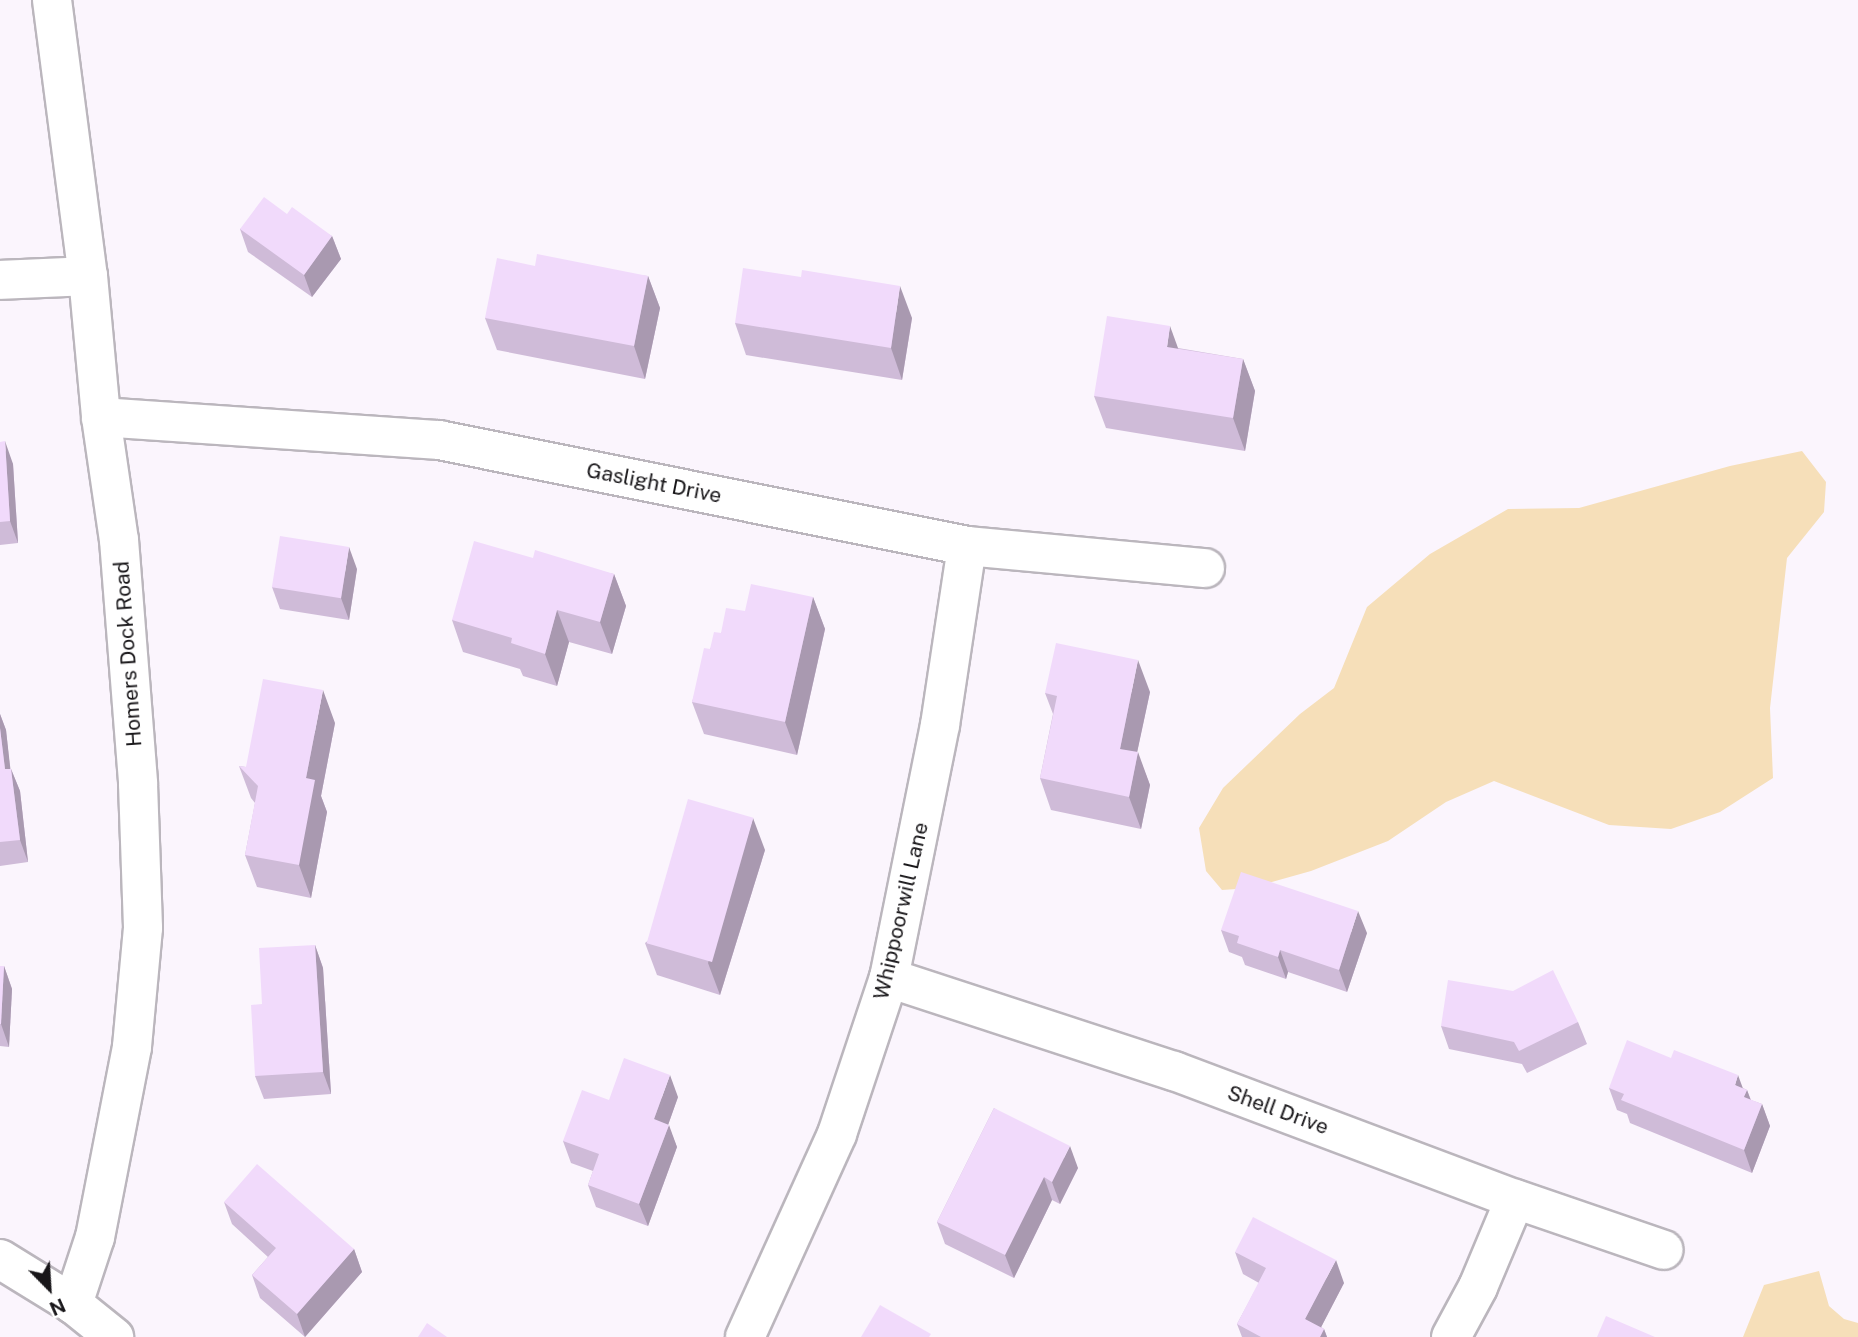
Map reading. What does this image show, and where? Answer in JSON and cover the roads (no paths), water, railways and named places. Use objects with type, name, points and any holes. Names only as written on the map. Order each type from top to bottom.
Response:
[{"type":"street","name":"Homers Dock Road","points":[[52,0],[88,276],[101,417],[119,540],[138,784],[143,928],[132,1047],[95,1237],[73,1304]]},
{"type":"street","points":[[0,280],[88,276]]},
{"type":"street","name":"Gaslight Drive","points":[[101,417],[439,440],[967,545],[1205,568]]},
{"type":"street","name":"Whippoorwill Lane","points":[[745,1337],[837,1133],[889,978],[940,725],[967,545]]},
{"type":"street","name":"Shell Drive","points":[[889,978],[1174,1071],[1515,1199],[1664,1250]]},
{"type":"street","points":[[1451,1337],[1478,1287],[1515,1199]]},
{"type":"street","points":[[0,1259],[73,1304],[114,1337]]}]
